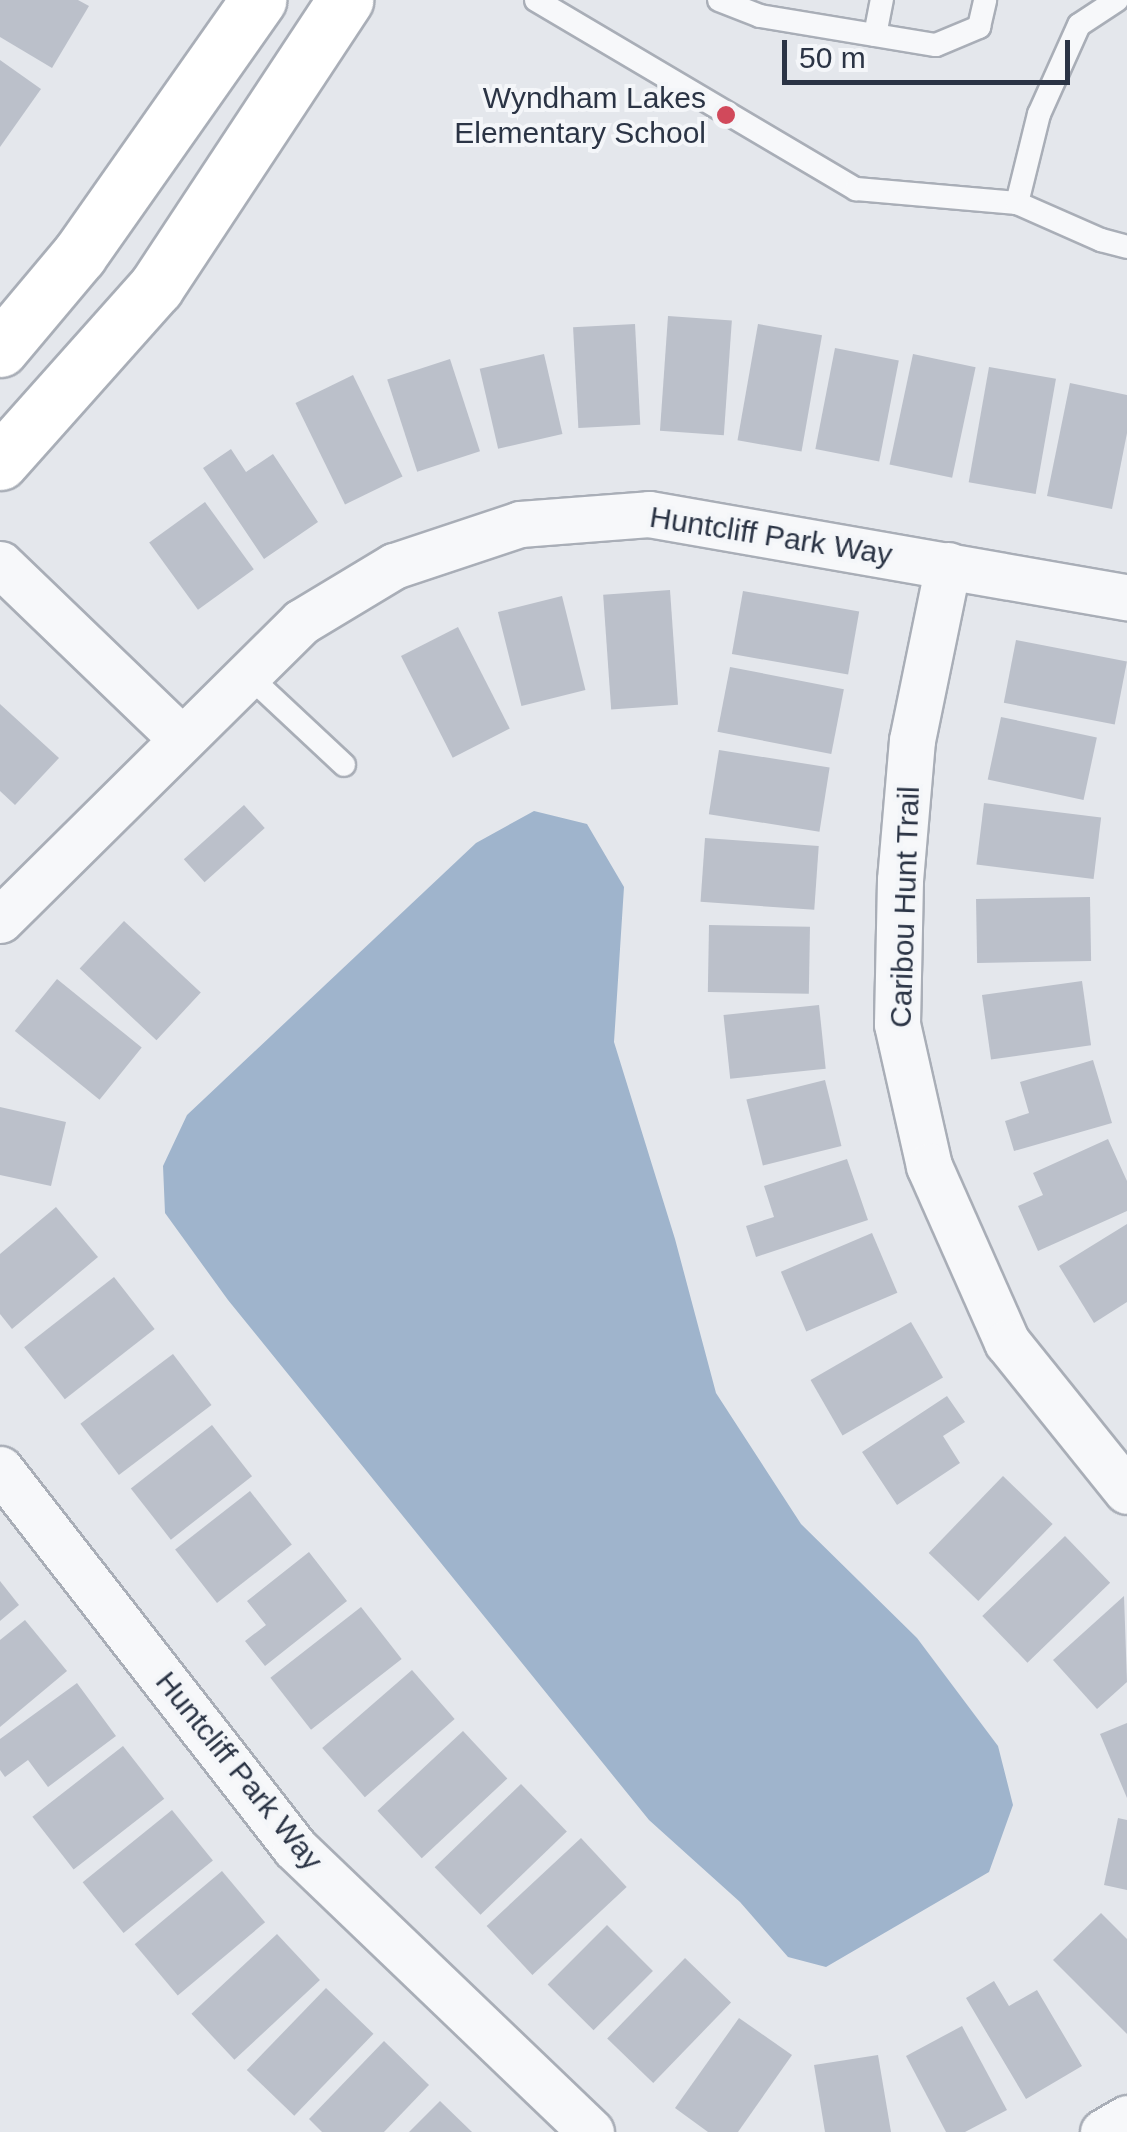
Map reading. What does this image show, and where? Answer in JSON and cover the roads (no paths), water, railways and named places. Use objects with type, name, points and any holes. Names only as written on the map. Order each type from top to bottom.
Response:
[{"type":"street","points":[[0,349],[79,255],[258,0]]},
{"type":"street","points":[[0,462],[156,288],[345,0]]},
{"type":"street","name":"Huntcliff Park Way","points":[[0,920],[300,622],[394,566],[520,524],[650,514],[1127,597]]},
{"type":"street","points":[[0,564],[182,739]]},
{"type":"street","name":"Caribou Hunt Trail","points":[[948,564],[912,740],[900,880],[898,1024],[929,1166],[1007,1342],[1127,1491]]},
{"type":"street","name":"Huntcliff Park Way","points":[[0,1469],[295,1848],[592,2132]]},
{"type":"street","points":[[1103,2132],[1127,2118]]},
{"type":"lane","points":[[536,0],[856,188],[1017,203],[1127,247]]},
{"type":"lane","points":[[720,0],[936,45],[979,27],[985,0]]},
{"type":"lane","points":[[875,35],[882,0]]},
{"type":"lane","points":[[1017,203],[1038,114],[1078,25],[1116,0]]},
{"type":"lane","points":[[249,676],[344,766]]},
{"type":"water","points":[[534,811],[587,824],[624,887],[614,1042],[675,1239],[716,1393],[801,1524],[917,1638],[998,1746],[1013,1805],[989,1872],[826,1967],[788,1957],[740,1902],[649,1820],[228,1300],[165,1213],[163,1166],[187,1115],[476,843]]},
{"type":"place","name":"Wyndham Lakes Elementary School","points":[[726,115]]}]
